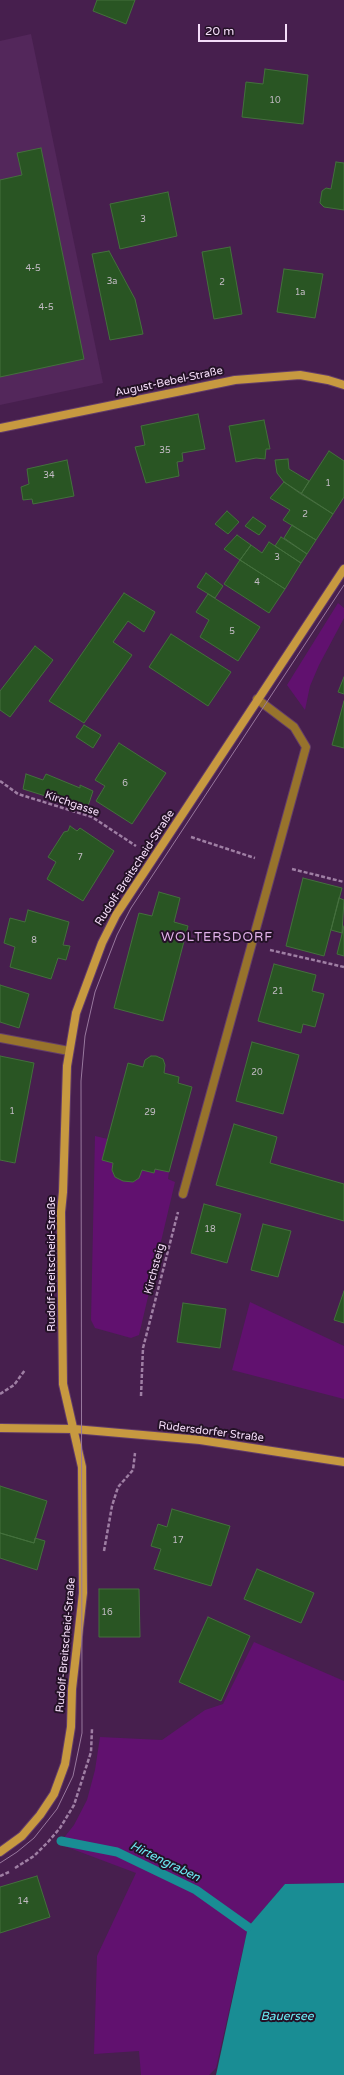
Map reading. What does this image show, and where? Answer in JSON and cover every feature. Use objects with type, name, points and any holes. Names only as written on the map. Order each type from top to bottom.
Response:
[{"type":"street","name":"August-Bebel-Straße","points":[[0,428],[234,380],[300,375],[328,380],[344,385]]},
{"type":"street","name":"Rudolf-Breitscheid-Straße","points":[[0,1852],[22,1836],[45,1809],[59,1785],[67,1758],[71,1727],[72,1688],[83,1593],[82,1467],[63,1384],[61,1212],[68,1051],[80,1000],[109,927],[257,699],[344,569]]},
{"type":"street","points":[[183,1194],[306,747],[294,727],[257,699]]},
{"type":"street","points":[[0,1038],[68,1051]]},
{"type":"street","name":"Rüdersdorfer Straße","points":[[0,1428],[74,1429],[200,1440],[344,1462]]},
{"type":"path","name":"Kirchgasse","points":[[0,781],[18,794],[92,817],[136,846]]},
{"type":"path","points":[[251,946],[344,967]]},
{"type":"path","name":"Kirchsteig","points":[[141,1396],[143,1348],[183,1194]]},
{"type":"path","points":[[0,1394],[14,1385],[25,1370]]},
{"type":"shaded area","points":[[31,34],[103,383],[0,405],[0,41]]},
{"type":"shaded area","points":[[338,603],[344,608],[344,618],[319,665],[310,686],[305,710],[287,685]]},
{"type":"shaded area","points":[[95,1136],[108,1139],[113,1163],[112,1170],[115,1177],[133,1182],[139,1178],[142,1170],[154,1173],[155,1169],[169,1172],[168,1179],[175,1182],[139,1335],[131,1338],[95,1328],[91,1320]]},
{"type":"shaded area","points":[[250,1302],[344,1346],[344,1399],[232,1370]]},
{"type":"shaded area","points":[[254,1642],[344,1681],[344,1883],[285,1884],[248,1927],[216,2068],[209,2075],[141,2075],[139,2051],[94,2054],[97,1956],[136,1873],[59,1844],[74,1825],[87,1800],[95,1770],[100,1737],[162,1740],[205,1710],[223,1704]]},
{"type":"water","name":"Bauersee","points":[[344,1883],[344,2075],[216,2075],[248,1927],[285,1884]]},
{"type":"building","points":[[97,0],[135,0],[126,24],[93,11]]},
{"type":"building","points":[[265,69],[308,75],[303,124],[242,117],[246,82],[263,84]]},
{"type":"building","points":[[41,148],[84,359],[0,377],[0,180],[22,175],[17,153]]},
{"type":"building","points":[[336,162],[344,163],[344,210],[324,207],[320,203],[322,191],[326,188],[331,189]]},
{"type":"building","points":[[168,192],[177,236],[120,249],[110,204]]},
{"type":"building","points":[[230,247],[242,314],[214,319],[202,252]]},
{"type":"building","points":[[109,251],[135,299],[143,334],[110,340],[92,254]]},
{"type":"building","points":[[284,269],[323,274],[315,318],[277,312]]},
{"type":"building","points":[[198,414],[205,449],[182,453],[183,461],[177,462],[179,476],[146,483],[135,447],[145,445],[141,426]]},
{"type":"building","points":[[264,420],[270,449],[266,449],[265,459],[256,458],[236,462],[229,426]]},
{"type":"building","points":[[329,451],[344,461],[344,497],[333,514],[301,494]]},
{"type":"building","points":[[288,459],[289,469],[309,481],[301,494],[284,482],[277,473],[275,460]]},
{"type":"building","points":[[67,460],[74,496],[33,504],[32,499],[23,500],[21,487],[29,484],[27,469]]},
{"type":"building","points":[[284,482],[333,514],[316,540],[283,520],[290,510],[270,498]]},
{"type":"building","points":[[227,511],[239,522],[228,534],[215,524]]},
{"type":"building","points":[[253,517],[266,526],[259,535],[245,526]]},
{"type":"building","points":[[292,525],[316,540],[307,554],[284,538]]},
{"type":"building","points":[[237,535],[251,545],[240,560],[224,549]]},
{"type":"building","points":[[281,537],[307,554],[301,563],[275,546]]},
{"type":"building","points":[[269,542],[301,563],[285,589],[240,560],[251,545],[262,553]]},
{"type":"building","points":[[240,560],[285,589],[269,613],[224,584]]},
{"type":"building","points":[[206,573],[223,586],[215,598],[197,587]]},
{"type":"building","points":[[124,593],[155,612],[144,632],[128,621],[113,642],[132,655],[84,723],[49,701]]},
{"type":"building","points":[[208,594],[260,627],[238,661],[200,637],[209,620],[196,612]]},
{"type":"building","points":[[171,634],[231,672],[208,706],[149,667]]},
{"type":"building","points":[[35,646],[53,660],[10,717],[0,710],[0,691]]},
{"type":"building","points":[[344,677],[344,694],[338,692]]},
{"type":"building","points":[[344,701],[344,748],[332,745]]},
{"type":"building","points":[[84,725],[101,735],[93,748],[76,737]]},
{"type":"building","points":[[119,743],[166,773],[132,824],[96,801],[105,786],[95,780]]},
{"type":"building","points":[[26,774],[43,780],[46,774],[80,788],[80,785],[93,791],[87,809],[23,789]]},
{"type":"building","points":[[70,826],[77,831],[80,828],[114,851],[83,901],[47,879],[56,862],[48,857],[64,832],[68,831]]},
{"type":"building","points":[[303,878],[342,888],[324,956],[286,946]]},
{"type":"building","points":[[159,892],[180,898],[174,922],[188,926],[163,1021],[114,1008],[139,913],[152,916]]},
{"type":"building","points":[[339,898],[344,900],[342,933],[331,930]]},
{"type":"building","points":[[28,910],[69,922],[63,945],[70,946],[66,960],[58,958],[51,979],[10,967],[15,947],[4,943],[10,918],[25,922]]},
{"type":"building","points":[[344,926],[344,956],[337,954]]},
{"type":"building","points":[[274,964],[316,975],[312,991],[324,994],[315,1027],[303,1024],[301,1033],[258,1021]]},
{"type":"building","points":[[0,985],[29,994],[19,1028],[0,1022]]},
{"type":"building","points":[[252,1042],[299,1055],[283,1114],[236,1101]]},
{"type":"building","points":[[0,1056],[34,1063],[15,1163],[0,1160]]},
{"type":"building","points":[[151,1056],[156,1056],[163,1059],[165,1065],[164,1073],[179,1077],[178,1083],[192,1087],[169,1172],[155,1169],[154,1173],[142,1170],[139,1178],[133,1182],[123,1181],[115,1177],[112,1170],[113,1163],[102,1160],[128,1063],[143,1067],[145,1060]]},
{"type":"building","points":[[234,1124],[277,1137],[270,1163],[344,1184],[344,1221],[216,1185]]},
{"type":"building","points":[[204,1204],[241,1214],[227,1263],[191,1253]]},
{"type":"building","points":[[263,1224],[291,1231],[278,1277],[251,1270]]},
{"type":"building","points":[[344,1291],[344,1323],[334,1320]]},
{"type":"building","points":[[183,1303],[226,1309],[220,1348],[177,1342]]},
{"type":"building","points":[[0,1486],[47,1501],[34,1543],[0,1533]]},
{"type":"building","points":[[172,1509],[230,1526],[211,1586],[154,1569],[161,1549],[151,1546],[158,1524],[167,1527]]},
{"type":"building","points":[[0,1533],[34,1543],[35,1538],[45,1541],[37,1570],[0,1558]]},
{"type":"building","points":[[257,1569],[314,1593],[301,1623],[244,1599]]},
{"type":"building","points":[[99,1589],[139,1589],[140,1637],[99,1637]]},
{"type":"building","points":[[208,1617],[250,1636],[221,1701],[179,1682]]},
{"type":"building","points":[[37,1876],[50,1917],[0,1933],[0,1887]]},
{"type":"waterway","name":"Hirtengraben","points":[[61,1841],[117,1852],[196,1890],[248,1927]]},
{"type":"tram line","points":[[0,1863],[17,1852],[34,1838],[57,1809],[73,1776],[82,1733],[81,1081],[85,1036],[95,992],[117,935],[131,908],[344,585]]},
{"type":"district","name":"WOLTERSDORF","points":[[217,938]]}]
